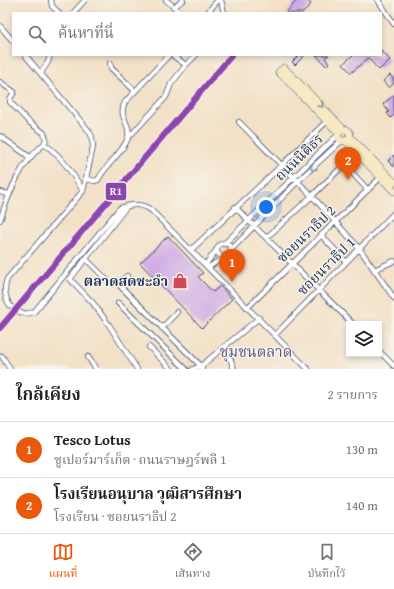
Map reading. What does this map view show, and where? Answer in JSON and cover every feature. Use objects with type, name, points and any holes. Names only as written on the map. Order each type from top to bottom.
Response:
[{"type":"street","points":[[51,0],[52,6],[58,12]]},
{"type":"street","points":[[74,12],[85,0]]},
{"type":"street","points":[[166,0],[180,12]]},
{"type":"street","points":[[174,7],[183,0]]},
{"type":"street","points":[[208,12],[219,0],[224,12]]},
{"type":"street","points":[[378,0],[394,24]]},
{"type":"street","points":[[0,26],[12,40]]},
{"type":"street","points":[[26,56],[89,131],[92,137],[93,146],[83,191],[7,279],[4,287],[4,299],[7,304],[13,310],[23,313],[34,312],[120,208],[139,205],[146,206],[308,369]]},
{"type":"street","points":[[41,73],[48,62],[50,56]]},
{"type":"street","points":[[129,137],[122,114],[122,108],[125,102],[170,56]]},
{"type":"street","points":[[172,56],[186,66]]},
{"type":"street","points":[[85,178],[94,181],[98,180],[101,174],[124,146],[129,137],[166,96],[171,84],[195,56]]},
{"type":"street","points":[[110,63],[111,68],[135,91]]},
{"type":"street","points":[[282,70],[357,152],[387,180]]},
{"type":"street","points":[[0,82],[14,92],[10,102],[29,122],[44,133],[46,139],[44,144],[23,168],[8,194],[0,220]]},
{"type":"street","points":[[305,94],[327,121],[387,180],[394,191]]},
{"type":"street","points":[[191,250],[327,121]]},
{"type":"street","points":[[239,122],[282,164],[359,248],[394,298]]},
{"type":"street","points":[[0,136],[31,158]]},
{"type":"street","name":"ถนนนิติธร","points":[[224,244],[294,177],[342,136]]},
{"type":"street","name":"ถนนนิติธร","points":[[231,250],[342,136]]},
{"type":"street","points":[[44,144],[55,153],[76,178],[83,191]]},
{"type":"street","points":[[266,238],[357,152]]},
{"type":"street","points":[[344,164],[368,190]]},
{"type":"street","name":"ซอยนราธิป 2","points":[[248,307],[368,190],[387,180]]},
{"type":"street","points":[[0,192],[8,194]]},
{"type":"street","points":[[127,206],[70,279],[93,303],[137,369]]},
{"type":"street","points":[[235,207],[350,321]]},
{"type":"street","name":"ซอยนราธิป 1","points":[[275,335],[394,213]]},
{"type":"street","points":[[321,235],[346,262]]},
{"type":"street","points":[[224,244],[229,246],[231,250],[230,254],[207,266],[219,246],[224,244]]},
{"type":"street","points":[[217,249],[220,255],[224,257]]},
{"type":"street","points":[[86,259],[109,282],[113,284],[127,276]]},
{"type":"street","points":[[374,270],[394,261]]},
{"type":"street","points":[[117,283],[202,368]]},
{"type":"street","points":[[118,303],[186,369]]},
{"type":"street","points":[[162,328],[177,312]]},
{"type":"street","points":[[193,369],[202,368],[259,318]]},
{"type":"street","points":[[149,347],[170,369]]},
{"type":"street","points":[[226,347],[234,369]]},
{"type":"street","points":[[382,353],[394,366]]},
{"type":"street","points":[[2,356],[10,369]]},
{"type":"street","points":[[88,357],[96,369]]},
{"type":"building","points":[[297,0],[307,0],[311,4],[304,12],[287,12]]},
{"type":"building","points":[[382,51],[390,60],[379,70],[368,58],[351,73],[343,64],[352,56],[382,56]]},
{"type":"building","points":[[298,56],[304,56],[295,65],[292,62]]},
{"type":"building","points":[[317,56],[328,56],[325,58],[329,63],[326,66]]},
{"type":"building","points":[[390,75],[394,80],[394,83],[389,88],[383,81]]},
{"type":"building","points":[[394,95],[394,115],[391,118],[387,113],[389,112],[383,104]]},
{"type":"building","points":[[394,155],[394,167],[388,161]]},
{"type":"building","name":"ตลาดสดชะอำ","points":[[168,236],[203,273],[198,277],[213,292],[220,286],[232,299],[202,328],[140,263]]},
{"type":"transit line","name":"R1","points":[[0,328],[231,56]]},
{"type":"place","name":"โรงเรียนอนุบาล วุฒิสารศึกษา","points":[[348,180]]},
{"type":"place","name":"ตลาดสดชะอำ","points":[[180,281]]},
{"type":"place","name":"Tesco Lotus","points":[[232,282]]},
{"type":"district","name":"ชุมชนตลาด","points":[[256,351]]}]
